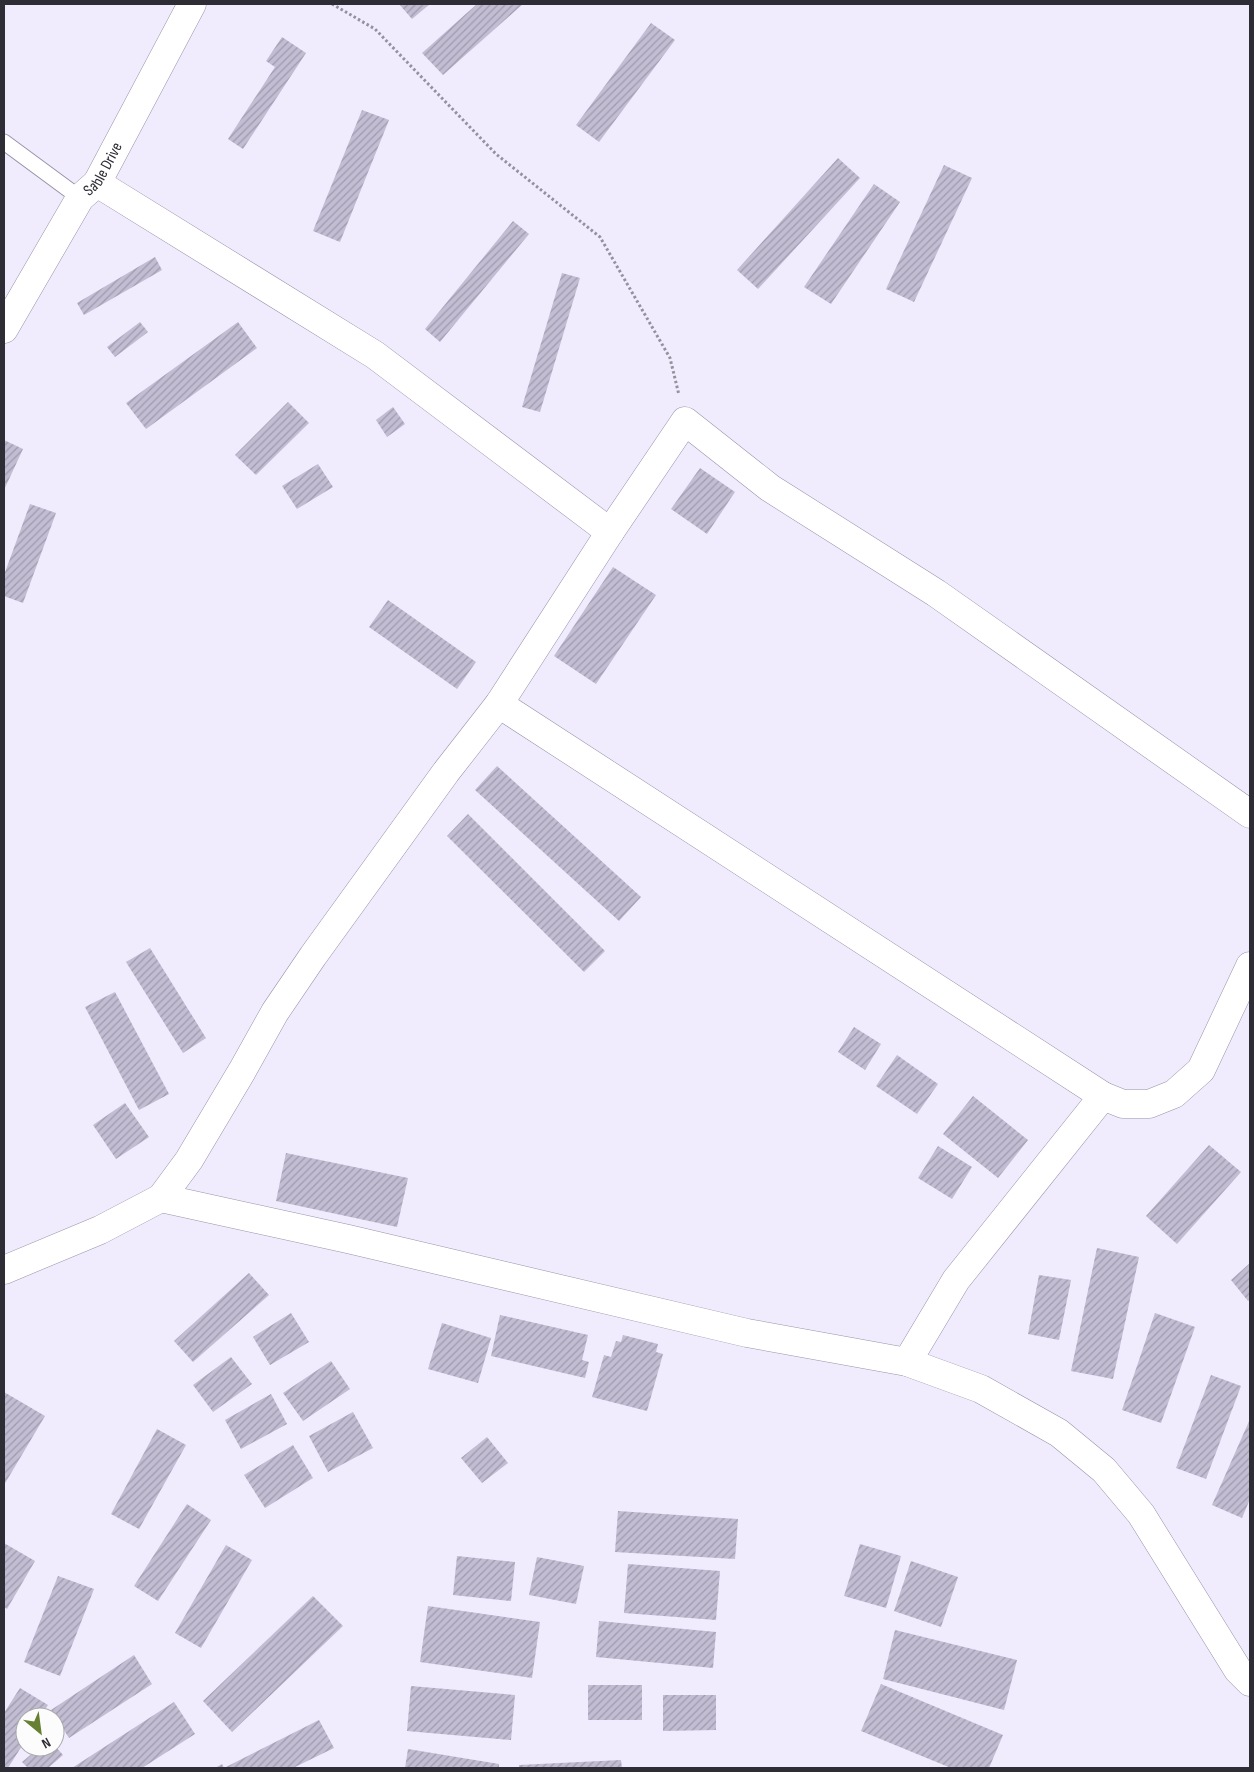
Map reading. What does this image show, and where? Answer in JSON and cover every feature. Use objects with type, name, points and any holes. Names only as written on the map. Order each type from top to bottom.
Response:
[{"type":"street","name":"Sable Drive","points":[[4,329],[89,190],[192,4]]},
{"type":"street","points":[[89,190],[375,354],[610,532]]},
{"type":"street","points":[[4,1270],[100,1230],[161,1198],[189,1160],[275,1012],[307,964],[446,772],[499,704],[610,532],[686,421],[770,488],[936,593],[1250,814]]},
{"type":"street","points":[[499,704],[1103,1096],[1123,1104],[1149,1104],[1174,1094],[1201,1070],[1250,966]]},
{"type":"street","points":[[908,1362],[956,1280],[1103,1096]]},
{"type":"street","points":[[161,1198],[348,1239],[747,1334],[908,1362],[981,1388],[1059,1433],[1104,1470],[1141,1514],[1238,1670],[1250,1682]]},
{"type":"lane","points":[[4,142],[89,190]]},
{"type":"path","points":[[332,4],[376,29],[496,154],[600,237],[670,358],[686,421]]},
{"type":"building","points":[[399,4],[430,4],[412,19]]},
{"type":"building","points":[[477,4],[523,4],[443,75],[422,53]]},
{"type":"building","points":[[651,23],[675,40],[599,142],[576,125]]},
{"type":"building","points":[[282,37],[306,53],[243,149],[228,139],[275,67],[266,61]]},
{"type":"building","points":[[362,110],[389,120],[340,242],[313,231]]},
{"type":"building","points":[[838,158],[860,178],[758,289],[737,270]]},
{"type":"building","points":[[944,165],[972,178],[914,302],[886,289]]},
{"type":"building","points":[[874,184],[900,202],[831,304],[804,287]]},
{"type":"building","points":[[513,221],[529,234],[440,342],[425,329]]},
{"type":"building","points":[[155,257],[162,270],[84,315],[77,303]]},
{"type":"building","points":[[562,273],[580,278],[540,412],[522,407]]},
{"type":"building","points":[[140,322],[148,332],[115,357],[107,347]]},
{"type":"building","points":[[238,322],[257,348],[146,429],[126,403]]},
{"type":"building","points":[[288,402],[309,423],[256,475],[235,455]]},
{"type":"building","points":[[393,407],[405,424],[387,437],[376,420]]},
{"type":"building","points":[[4,440],[23,449],[4,490]]},
{"type":"building","points":[[318,464],[333,487],[297,509],[282,486]]},
{"type":"building","points":[[700,468],[735,492],[707,534],[671,509]]},
{"type":"building","points":[[30,504],[56,513],[23,603],[4,596],[4,575]]},
{"type":"building","points":[[613,567],[656,595],[596,684],[554,656]]},
{"type":"building","points":[[388,600],[476,662],[457,689],[369,627]]},
{"type":"building","points":[[497,766],[641,897],[619,921],[475,790]]},
{"type":"building","points":[[468,814],[605,951],[584,972],[447,836]]},
{"type":"building","points":[[150,948],[206,1038],[183,1053],[126,962]]},
{"type":"building","points":[[115,992],[169,1094],[139,1110],[85,1007]]},
{"type":"building","points":[[854,1027],[881,1044],[865,1070],[838,1052]]},
{"type":"building","points":[[897,1055],[938,1084],[917,1114],[876,1086]]},
{"type":"building","points":[[973,1096],[1028,1140],[998,1178],[943,1134]]},
{"type":"building","points":[[125,1103],[149,1137],[116,1159],[93,1125]]},
{"type":"building","points":[[1209,1145],[1241,1172],[1177,1244],[1146,1216]]},
{"type":"building","points":[[938,1146],[972,1167],[952,1199],[918,1178]]},
{"type":"building","points":[[286,1153],[408,1178],[397,1227],[276,1201]]},
{"type":"building","points":[[1097,1248],[1139,1257],[1113,1379],[1071,1371]]},
{"type":"building","points":[[1250,1263],[1250,1299],[1248,1301],[1231,1280]]},
{"type":"building","points":[[249,1273],[269,1295],[193,1362],[174,1341]]},
{"type":"building","points":[[1039,1275],[1071,1280],[1059,1340],[1028,1334]]},
{"type":"building","points":[[291,1313],[309,1342],[270,1365],[253,1337]]},
{"type":"building","points":[[1155,1313],[1195,1327],[1161,1423],[1122,1410]]},
{"type":"building","points":[[500,1315],[588,1335],[582,1360],[589,1362],[585,1378],[491,1356]]},
{"type":"building","points":[[442,1323],[491,1338],[478,1383],[428,1369]]},
{"type":"building","points":[[623,1335],[658,1344],[656,1352],[663,1354],[647,1411],[592,1397],[604,1355],[611,1357],[616,1341],[621,1342]]},
{"type":"building","points":[[231,1357],[252,1384],[213,1412],[193,1385]]},
{"type":"building","points":[[331,1361],[350,1389],[303,1421],[283,1393]]},
{"type":"building","points":[[1211,1375],[1241,1386],[1206,1479],[1176,1468]]},
{"type":"building","points":[[4,1392],[45,1416],[4,1485]]},
{"type":"building","points":[[271,1394],[287,1424],[241,1449],[225,1420]]},
{"type":"building","points":[[353,1412],[373,1448],[328,1472],[309,1436]]},
{"type":"building","points":[[1250,1419],[1250,1499],[1242,1518],[1212,1505]]},
{"type":"building","points":[[157,1429],[186,1445],[139,1529],[111,1514]]},
{"type":"building","points":[[487,1437],[508,1463],[482,1483],[461,1458]]},
{"type":"building","points":[[293,1445],[313,1478],[265,1508],[244,1475]]},
{"type":"building","points":[[187,1504],[211,1520],[158,1601],[134,1586]]},
{"type":"building","points":[[618,1511],[738,1519],[735,1559],[615,1552]]},
{"type":"building","points":[[4,1543],[35,1561],[7,1609],[4,1607]]},
{"type":"building","points":[[860,1544],[901,1556],[886,1608],[844,1596]]},
{"type":"building","points":[[226,1545],[252,1560],[201,1648],[175,1633]]},
{"type":"building","points":[[457,1556],[515,1562],[511,1601],[453,1595]]},
{"type":"building","points":[[537,1557],[584,1566],[576,1604],[529,1595]]},
{"type":"building","points":[[911,1561],[958,1577],[941,1627],[894,1611]]},
{"type":"building","points":[[628,1564],[720,1571],[716,1620],[624,1613]]},
{"type":"building","points":[[58,1576],[94,1589],[60,1676],[24,1662]]},
{"type":"building","points":[[313,1596],[343,1626],[232,1732],[203,1701]]},
{"type":"building","points":[[428,1606],[540,1622],[532,1678],[420,1662]]},
{"type":"building","points":[[599,1621],[716,1632],[713,1668],[596,1657]]},
{"type":"building","points":[[895,1630],[1017,1660],[1004,1710],[883,1679]]},
{"type":"building","points":[[134,1655],[152,1684],[69,1738],[65,1732],[65,1707],[56,1707]]},
{"type":"building","points":[[881,1684],[1003,1735],[989,1768],[951,1768],[861,1731]]},
{"type":"building","points":[[588,1685],[642,1685],[642,1720],[588,1720]]},
{"type":"building","points":[[411,1686],[515,1695],[511,1740],[407,1731]]},
{"type":"building","points":[[20,1688],[48,1705],[47,1707],[15,1707],[15,1757],[8,1768],[4,1768],[4,1713]]},
{"type":"building","points":[[663,1695],[716,1695],[716,1730],[663,1731]]},
{"type":"building","points":[[174,1702],[195,1734],[142,1768],[72,1768]]},
{"type":"building","points":[[319,1720],[334,1748],[293,1768],[224,1768]]},
{"type":"building","points":[[408,1749],[499,1764],[499,1768],[405,1768]]},
{"type":"building","points":[[28,1757],[61,1757],[48,1768],[28,1768],[22,1762]]},
{"type":"building","points":[[621,1760],[622,1768],[519,1768],[519,1765]]},
{"type":"building","points":[[222,1764],[224,1768],[215,1768]]}]
